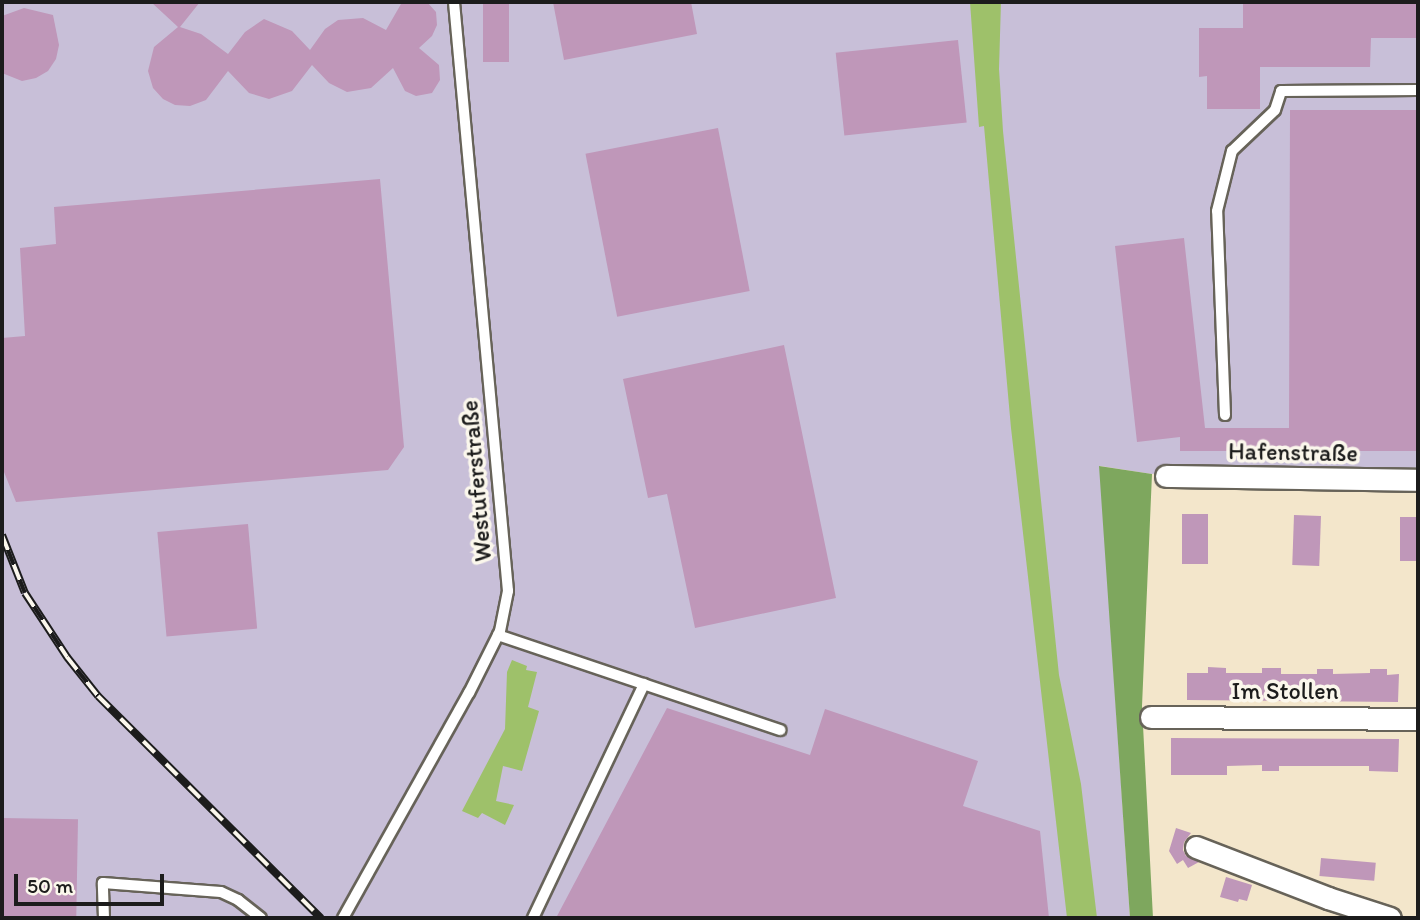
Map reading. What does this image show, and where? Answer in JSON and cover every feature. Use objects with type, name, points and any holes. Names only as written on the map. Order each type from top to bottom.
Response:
[{"type":"street","name":"Hafenstraße","points":[[1166,476],[1418,480]]},
{"type":"street","name":"Im Stollen","points":[[1150,716],[1418,719]]},
{"type":"street","points":[[1196,847],[1328,898],[1390,918]]},
{"type":"lane","name":"Westuferstraße","points":[[344,918],[469,693],[498,635],[508,591],[454,2]]},
{"type":"lane","points":[[1225,415],[1217,211],[1232,151],[1275,110],[1281,92],[1418,90]]},
{"type":"lane","points":[[498,635],[780,730]]},
{"type":"lane","points":[[533,918],[644,684]]},
{"type":"lane","points":[[104,918],[103,883],[221,892],[238,900],[261,918]]},
{"type":"shaded area","points":[[2,2],[1418,2],[1418,478],[1166,472],[1152,474],[1100,466],[1130,918],[2,918]]},
{"type":"green space","points":[[970,2],[1001,2],[999,69],[1003,131],[1059,675],[1081,784],[1097,918],[1067,918],[1011,428],[984,126],[979,127]]},
{"type":"green space","points":[[1099,466],[1152,474],[1142,706],[1153,918],[1130,918]]},
{"type":"green space","points":[[512,660],[527,666],[526,670],[537,672],[528,707],[539,711],[522,771],[503,766],[496,801],[514,805],[505,825],[482,813],[478,818],[462,811],[505,729],[507,672]]},
{"type":"building","points":[[151,2],[200,2],[180,27],[201,34],[228,54],[245,32],[264,19],[292,31],[310,50],[325,29],[338,20],[363,18],[386,30],[401,4],[427,2],[436,12],[437,25],[432,36],[419,48],[439,65],[440,80],[432,93],[416,96],[405,91],[393,68],[371,88],[347,92],[329,83],[312,65],[292,91],[269,99],[249,93],[228,71],[206,100],[190,106],[175,105],[163,99],[153,88],[148,71],[154,47],[178,27]]},
{"type":"building","points":[[483,2],[509,2],[509,62],[483,62]]},
{"type":"building","points":[[553,2],[691,2],[697,34],[564,60]]},
{"type":"building","points":[[1243,2],[1418,2],[1418,38],[1371,38],[1370,67],[1260,67],[1260,109],[1207,109],[1207,76],[1199,77],[1199,28],[1243,28]]},
{"type":"building","points":[[24,8],[53,15],[59,45],[56,59],[48,71],[36,78],[22,81],[2,73],[2,16]]},
{"type":"building","points":[[958,40],[967,123],[844,135],[836,53]]},
{"type":"building","points":[[1290,110],[1418,110],[1418,451],[1180,451],[1180,437],[1137,442],[1115,246],[1184,238],[1205,428],[1289,428]]},
{"type":"building","points":[[718,128],[750,291],[617,317],[585,154]]},
{"type":"building","points":[[380,179],[404,447],[388,470],[16,502],[4,472],[2,338],[25,336],[20,248],[56,244],[54,207]]},
{"type":"building","points":[[784,345],[836,598],[695,628],[667,494],[648,498],[623,379]]},
{"type":"building","points":[[1182,514],[1208,514],[1208,564],[1182,564]]},
{"type":"building","points":[[1294,515],[1321,516],[1319,566],[1292,565]]},
{"type":"building","points":[[1400,517],[1418,517],[1418,561],[1400,561]]},
{"type":"building","points":[[248,524],[257,629],[166,637],[157,532]]},
{"type":"building","points":[[1208,667],[1226,668],[1226,673],[1262,673],[1262,668],[1281,668],[1281,674],[1317,674],[1317,669],[1333,669],[1333,674],[1370,673],[1370,669],[1387,669],[1387,675],[1399,674],[1398,702],[1187,700],[1187,673],[1208,673]]},
{"type":"building","points":[[667,708],[810,755],[825,709],[978,761],[963,806],[1040,831],[1049,918],[556,918]]},
{"type":"building","points":[[1171,738],[1399,739],[1398,772],[1369,771],[1369,766],[1279,766],[1279,771],[1262,771],[1262,765],[1227,766],[1227,775],[1171,775]]},
{"type":"building","points":[[2,818],[78,819],[76,918],[2,918]]},
{"type":"building","points":[[1176,828],[1191,833],[1184,842],[1183,850],[1186,856],[1199,862],[1188,868],[1183,860],[1177,864],[1169,851]]},
{"type":"building","points":[[1321,858],[1376,863],[1374,881],[1319,876]]},
{"type":"building","points":[[1226,877],[1252,885],[1247,901],[1239,899],[1238,902],[1220,897]]},
{"type":"railway","points":[[2,535],[25,593],[67,657],[98,696],[321,918]]}]
